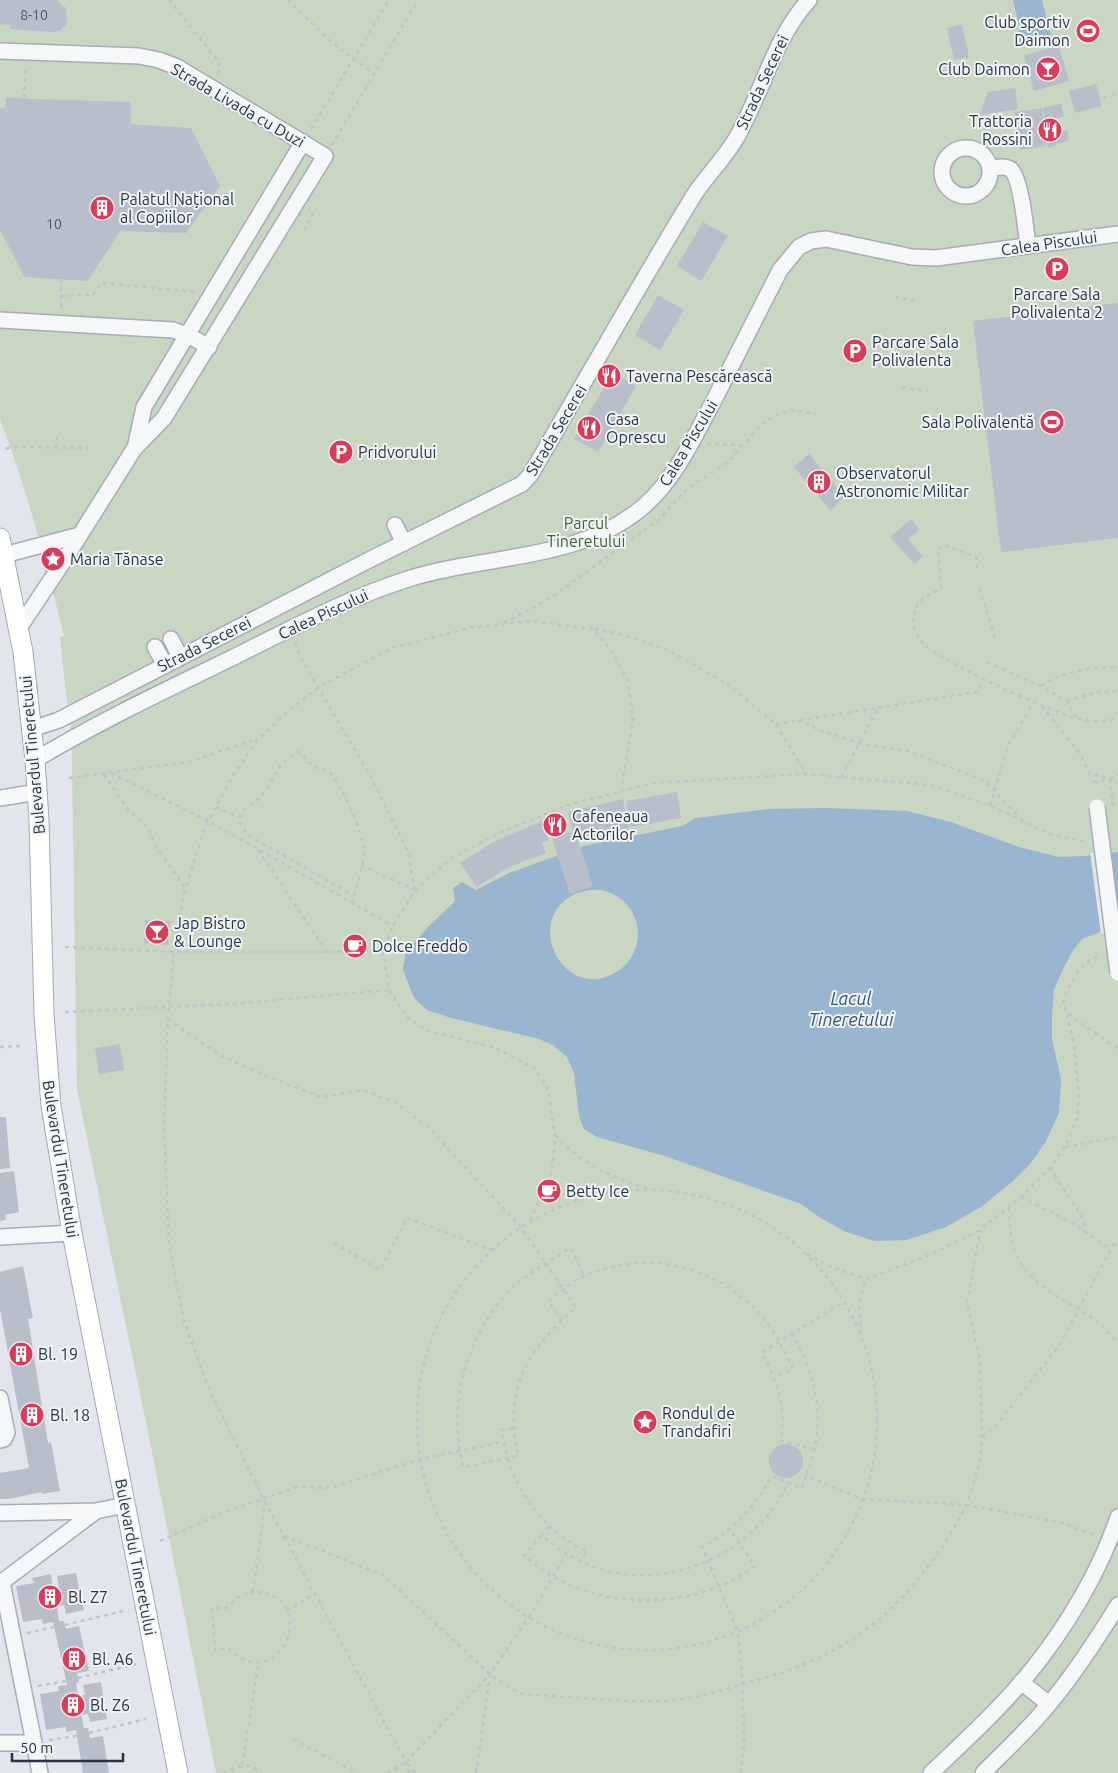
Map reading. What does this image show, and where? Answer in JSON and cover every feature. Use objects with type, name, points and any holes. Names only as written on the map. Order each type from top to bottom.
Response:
[{"type":"main road","name":"Bulevardul Tineretului","points":[[2,547],[19,628],[38,792],[44,1015],[48,1088],[72,1233],[178,1773]]},
{"type":"street","name":"Strada Secerei","points":[[32,729],[59,720],[132,681],[515,488],[527,479],[695,194],[736,138],[785,32],[809,0]]},
{"type":"street","name":"Strada Livada cu Duzi","points":[[0,52],[139,56],[159,60],[177,67],[325,156]]},
{"type":"street","points":[[134,449],[144,407],[303,142]]},
{"type":"street","points":[[19,628],[65,560],[134,449],[164,418],[325,156]]},
{"type":"street","points":[[990,168],[1005,167],[1012,170],[1018,181],[1028,246]]},
{"type":"street","name":"Calea Piscului","points":[[35,760],[64,742],[206,670],[371,592],[409,578],[465,565],[535,554],[556,548],[606,530],[632,515],[659,491],[670,478],[690,444],[780,270],[798,247],[810,241],[826,239],[912,257],[936,258],[1118,234]]},
{"type":"street","points":[[0,320],[173,330],[188,335],[209,347]]},
{"type":"street","points":[[395,525],[404,543]]},
{"type":"street","points":[[2,547],[80,535]]},
{"type":"street","points":[[170,639],[180,657]]},
{"type":"street","points":[[156,647],[164,665]]},
{"type":"street","points":[[195,649],[206,670]]},
{"type":"street","points":[[132,681],[143,702]]},
{"type":"street","points":[[0,798],[38,792]]},
{"type":"street","points":[[1097,807],[1118,973]]},
{"type":"street","points":[[0,1237],[72,1233]]},
{"type":"street","points":[[0,1398],[7,1433],[4,1439],[0,1440]]},
{"type":"street","points":[[0,1513],[96,1511],[125,1505]]},
{"type":"street","points":[[40,1773],[1,1577],[96,1511]]},
{"type":"street","points":[[931,1773],[1022,1682],[1064,1625],[1114,1544],[1118,1517]]},
{"type":"street","points":[[983,1773],[1050,1704],[1093,1646],[1118,1605]]},
{"type":"street","points":[[1022,1682],[1050,1704]]},
{"type":"street","points":[[0,1744],[33,1743]]},
{"type":"path","points":[[169,0],[219,60],[220,70],[212,88]]},
{"type":"path","points":[[288,0],[353,60],[374,74]]},
{"type":"path","points":[[303,142],[389,0]]},
{"type":"path","points":[[325,156],[418,0]]},
{"type":"path","points":[[188,24],[192,21]]},
{"type":"path","points":[[358,52],[362,54]]},
{"type":"path","points":[[374,63],[379,65]]},
{"type":"path","points":[[24,98],[26,77]]},
{"type":"path","points":[[1103,98],[1118,94]]},
{"type":"path","points":[[60,279],[61,323]]},
{"type":"path","points":[[60,296],[93,295],[102,282],[212,294]]},
{"type":"path","points":[[895,298],[917,300]]},
{"type":"path","points":[[899,338],[921,341]]},
{"type":"path","points":[[902,387],[927,391]]},
{"type":"path","points":[[56,448],[57,438]]},
{"type":"path","points":[[690,444],[742,445]]},
{"type":"path","points":[[6,449],[11,447],[89,448]]},
{"type":"path","points":[[977,568],[976,557],[944,545],[938,549],[941,588],[918,602],[912,623],[923,644],[944,660],[1041,705],[1078,718],[1105,721],[1118,719]]},
{"type":"path","points":[[979,588],[994,637]]},
{"type":"path","points":[[409,1773],[406,1762],[263,1498],[209,1389],[184,1321],[169,1245],[164,1125],[168,1019],[174,952],[186,889],[208,822],[236,772],[259,738],[292,708],[319,688],[392,648],[470,628],[529,621],[617,633],[668,650],[726,682],[776,724],[806,774]]},
{"type":"path","points":[[594,629],[611,650],[628,680],[633,720],[621,791]]},
{"type":"path","points":[[288,630],[301,658],[372,779],[408,852],[415,890]]},
{"type":"path","points":[[987,662],[1042,686],[1066,700],[1078,718]]},
{"type":"path","points":[[1042,686],[1053,678],[1078,670],[1118,667]]},
{"type":"path","points":[[776,724],[977,692],[982,681]]},
{"type":"path","points":[[1066,700],[1098,692],[1118,691]]},
{"type":"path","points":[[990,806],[1008,745],[1032,705]]},
{"type":"path","points":[[1041,705],[1081,755],[1089,773],[1110,780]]},
{"type":"path","points":[[841,777],[878,708]]},
{"type":"path","points":[[798,720],[822,731],[860,743],[911,752],[985,781],[1023,821]]},
{"type":"path","points":[[69,778],[189,762],[259,738]]},
{"type":"path","points":[[352,903],[354,896],[361,865],[364,849],[348,802],[336,779],[328,771],[315,767],[301,752],[297,752],[282,765],[257,801],[246,808],[240,818],[240,824],[248,835],[354,896]]},
{"type":"path","points":[[111,773],[208,822],[393,926]]},
{"type":"path","points":[[104,774],[126,807],[150,829],[157,848],[186,889]]},
{"type":"path","points":[[530,1222],[552,1172],[555,1140],[549,1091],[535,1069],[496,1048],[426,1030],[407,1017],[389,990],[383,952],[393,926],[415,890],[452,858],[499,833],[567,805],[652,783],[806,774],[931,785],[990,806],[1052,835],[1089,841]]},
{"type":"path","points":[[1093,782],[1118,777]]},
{"type":"path","points":[[216,807],[240,818]]},
{"type":"path","points":[[256,849],[328,952]]},
{"type":"path","points":[[361,865],[415,890]]},
{"type":"path","points":[[64,947],[174,952],[383,952]]},
{"type":"path","points":[[804,1252],[828,1279],[844,1302],[861,1337],[870,1362],[877,1424],[874,1460],[863,1499],[847,1535],[818,1575],[785,1605],[738,1632],[713,1641],[687,1647],[660,1650],[607,1647],[556,1631],[509,1604],[489,1587],[454,1546],[434,1506],[420,1459],[418,1436],[417,1409],[420,1383],[428,1348],[438,1323],[456,1292],[472,1270],[492,1250],[530,1222],[562,1206],[614,1192],[649,1190],[694,1195],[728,1205],[768,1225],[804,1252],[829,1266],[866,1279],[925,1257],[980,1230],[1021,1197],[1050,1168],[1065,1147],[1077,1118],[1079,1097],[1074,1044],[1063,999],[1080,969],[1092,958],[1109,955]]},
{"type":"path","points":[[65,1012],[231,1004],[389,990]]},
{"type":"path","points":[[1066,1013],[1118,1049]]},
{"type":"path","points":[[168,1019],[220,1055],[321,1097],[362,1090],[394,1102],[429,1128],[521,1227],[546,1263],[576,1308],[540,1343],[518,1385],[513,1429],[518,1456],[463,1467],[458,1420],[460,1392],[467,1364],[485,1323],[504,1297],[525,1277],[546,1263],[570,1248],[584,1275]]},
{"type":"path","points":[[0,1047],[20,1046]]},
{"type":"path","points":[[554,1134],[568,1149],[592,1167],[612,1177],[649,1190]]},
{"type":"path","points":[[1065,1147],[1118,1137]]},
{"type":"path","points":[[1050,1168],[1081,1215],[1084,1231]]},
{"type":"path","points":[[1021,1197],[1074,1224],[1110,1249]]},
{"type":"path","points":[[1009,1208],[1012,1239],[1018,1258],[1032,1276],[1044,1287],[1098,1322],[1118,1343]]},
{"type":"path","points":[[334,1243],[380,1270],[407,1218],[492,1250]]},
{"type":"path","points":[[282,1535],[383,1575],[490,1674],[522,1694],[626,1701],[667,1701],[702,1696],[743,1686],[821,1657],[850,1642],[880,1619],[909,1592],[942,1548],[967,1505],[980,1460],[982,1436],[980,1360],[967,1303],[980,1230]]},
{"type":"path","points":[[982,1436],[994,1427],[1060,1344],[1110,1249],[1118,1240]]},
{"type":"path","points":[[562,1320],[548,1301],[584,1275],[608,1268],[645,1263],[666,1264],[697,1271],[724,1284],[763,1319],[794,1369],[775,1377]]},
{"type":"path","points":[[861,1337],[859,1303],[866,1279]]},
{"type":"path","points":[[815,1449],[781,1441],[783,1428],[782,1408],[775,1377],[762,1352],[844,1302]]},
{"type":"path","points":[[741,1773],[744,1743],[743,1686],[738,1632],[702,1547],[730,1530],[746,1516],[772,1476],[802,1488],[815,1449],[818,1416],[814,1381],[804,1355],[792,1333]]},
{"type":"path","points":[[513,1429],[502,1430],[503,1442],[513,1472],[525,1496],[549,1526],[572,1544],[587,1551],[580,1560]]},
{"type":"path","points":[[160,1540],[222,1512],[297,1487],[330,1488],[420,1459],[503,1442]]},
{"type":"path","points":[[806,1476],[863,1499],[967,1505],[1063,1523],[1114,1544]]},
{"type":"path","points":[[541,1535],[566,1554],[597,1568],[647,1575],[673,1573],[686,1570],[708,1560],[739,1542],[766,1518],[788,1483]]},
{"type":"path","points":[[253,1592],[266,1502]]},
{"type":"path","points":[[549,1526],[524,1556],[553,1577],[582,1590],[626,1600],[658,1600],[700,1593],[732,1581],[755,1566],[730,1530]]},
{"type":"path","points":[[387,1773],[406,1762],[490,1674],[529,1617],[566,1554]]},
{"type":"path","points":[[253,1592],[269,1594],[277,1599],[286,1611],[291,1624],[287,1643],[273,1657],[259,1661],[244,1660],[228,1648],[215,1650],[212,1608],[226,1608],[240,1596],[253,1592]]},
{"type":"path","points":[[286,1611],[314,1594]]},
{"type":"path","points":[[65,1625],[123,1611]]},
{"type":"path","points":[[12,1636],[54,1627]]},
{"type":"path","points":[[242,1765],[259,1661]]},
{"type":"path","points":[[78,1678],[136,1664]]},
{"type":"path","points":[[476,1773],[490,1674]]},
{"type":"path","points":[[23,1689],[66,1681]]},
{"type":"path","points":[[90,1733],[146,1719]]},
{"type":"path","points":[[33,1743],[77,1736]]},
{"type":"path","points":[[292,1738],[357,1773]]},
{"type":"path","points":[[406,1762],[416,1773]]},
{"type":"path","points":[[223,1773],[242,1765],[255,1767],[261,1773]]},
{"type":"green space","name":"Parcul Tineretului","points":[[0,0],[1118,0],[1118,1773],[216,1773],[77,1090],[71,706],[67,703],[60,637],[64,636],[49,576],[47,579],[41,556],[43,555],[29,503],[0,419]]},
{"type":"water","points":[[1013,0],[1042,0],[1051,35],[1047,36],[1048,41],[1032,46],[1030,42],[1018,41],[1016,36],[1020,29]]},
{"type":"water","name":"Lacul Tineretului","points":[[825,808],[907,811],[951,822],[1019,847],[1059,857],[1118,852],[1118,929],[1100,932],[1082,939],[1072,952],[1054,990],[1052,1039],[1061,1079],[1059,1113],[1045,1143],[1030,1164],[1012,1182],[981,1207],[946,1227],[907,1240],[875,1241],[846,1232],[822,1219],[801,1204],[665,1156],[597,1137],[584,1129],[579,1116],[574,1073],[567,1057],[553,1045],[539,1039],[451,1018],[427,1010],[414,998],[403,969],[405,955],[427,928],[455,901],[453,888],[462,882],[476,890],[509,873],[584,846],[682,826],[696,818],[769,809]],"holes":[[[592,890],[605,891],[623,900],[634,916],[638,935],[633,954],[624,966],[611,975],[593,979],[577,976],[564,966],[555,952],[550,937],[552,920],[560,906],[575,894]]]},
{"type":"pier","points":[[1109,851],[1118,931],[1101,934],[1090,853]]},
{"type":"building","points":[[0,0],[57,0],[66,8],[67,23],[61,30],[53,32],[10,29],[10,25],[0,24]]},
{"type":"building","points":[[962,25],[969,57],[954,60],[947,28]]},
{"type":"building","points":[[1059,46],[1069,81],[1034,91],[1024,55]]},
{"type":"building","points":[[1096,84],[1102,106],[1075,113],[1069,91]]},
{"type":"building","points":[[1015,88],[1018,109],[980,115],[988,92]]},
{"type":"building","name":"Palatul Național al Copiilor","points":[[6,98],[131,102],[130,124],[191,128],[220,186],[186,233],[120,231],[88,281],[25,277],[0,230],[0,108],[6,108]]},
{"type":"building","points":[[1061,104],[1064,117],[1054,119],[1056,134],[1067,130],[1069,140],[1048,148],[1043,108]]},
{"type":"building","points":[[1042,108],[1046,146],[1020,150],[1015,112]]},
{"type":"building","points":[[703,222],[728,236],[701,281],[677,266]]},
{"type":"building","points":[[658,295],[684,310],[660,350],[635,335]]},
{"type":"building","name":"Sala Polivalentă","points":[[1118,303],[1118,538],[1001,552],[973,321]]},
{"type":"building","points":[[613,372],[636,386],[598,452],[574,439]]},
{"type":"building","name":"Observatorul Astronomic Militar","points":[[809,454],[845,497],[830,510],[794,467]]},
{"type":"building","points":[[911,519],[919,530],[908,539],[923,557],[914,564],[890,537]]},
{"type":"building","points":[[677,792],[681,818],[630,827],[626,801]]},
{"type":"building","points":[[623,799],[629,828],[580,839],[578,829],[572,830],[568,812]]},
{"type":"building","points":[[542,821],[549,840],[542,843],[546,853],[507,868],[477,887],[460,863],[495,841]]},
{"type":"building","points":[[575,830],[593,886],[570,894],[552,838]]},
{"type":"building","name":"Jap Bistro & Lounge","points":[[145,920],[170,921],[168,945],[144,943]]},
{"type":"building","points":[[120,1044],[124,1070],[99,1074],[95,1048]]},
{"type":"building","points":[[0,1117],[6,1117],[10,1168],[0,1169]]},
{"type":"building","points":[[14,1171],[19,1212],[5,1215],[6,1220],[0,1221],[0,1173]]},
{"type":"building","points":[[23,1266],[33,1318],[28,1319],[48,1443],[51,1442],[60,1491],[0,1499],[0,1473],[29,1468],[0,1309],[0,1272]]},
{"type":"building","points":[[786,1444],[798,1449],[803,1461],[798,1473],[786,1478],[774,1473],[769,1461],[774,1449]]},
{"type":"building","points":[[76,1573],[84,1610],[66,1614],[64,1605],[57,1607],[59,1621],[64,1621],[66,1629],[79,1626],[89,1671],[77,1673],[79,1682],[76,1683],[78,1696],[85,1695],[83,1685],[101,1682],[107,1719],[90,1722],[88,1714],[81,1715],[84,1728],[88,1728],[90,1738],[103,1736],[109,1773],[83,1773],[76,1730],[66,1732],[66,1727],[46,1730],[40,1694],[59,1691],[58,1686],[67,1685],[53,1622],[43,1624],[42,1619],[23,1622],[16,1586],[34,1583],[32,1578],[51,1574],[53,1588],[59,1587],[57,1576]]},
{"type":"place","name":"Club sportiv Daimon","points":[[1088,31]]},
{"type":"place","name":"Club Daimon","points":[[1048,69]]},
{"type":"place","name":"Trattoria Rossini","points":[[1050,130]]},
{"type":"place","name":"Palatul Național al Copiilor","points":[[102,208]]},
{"type":"place","name":"Parcare Sala Polivalenta 2","points":[[1057,269]]},
{"type":"place","name":"Parcare Sala Polivalenta","points":[[855,351]]},
{"type":"place","name":"Taverna Pescărească","points":[[609,376]]},
{"type":"place","name":"Sala Polivalentă","points":[[1052,422]]},
{"type":"place","name":"Casa Oprescu","points":[[589,428]]},
{"type":"place","name":"Pridvorului","points":[[341,452]]},
{"type":"place","name":"Observatorul Astronomic Militar","points":[[819,482]]},
{"type":"place","name":"Maria Tănase","points":[[53,559]]},
{"type":"place","name":"Cafeneaua Actorilor","points":[[555,825]]},
{"type":"place","name":"Jap Bistro & Lounge","points":[[157,932]]},
{"type":"place","name":"Dolce Freddo","points":[[355,946]]},
{"type":"place","name":"Betty Ice","points":[[549,1191]]},
{"type":"place","name":"Bl. 19","points":[[21,1354]]},
{"type":"place","name":"Bl. 18","points":[[32,1415]]},
{"type":"place","name":"Rondul de Trandafiri","points":[[645,1422]]},
{"type":"place","name":"Bl. Z7","points":[[50,1597]]},
{"type":"place","name":"Bl. A6","points":[[74,1659]]},
{"type":"place","name":"Bl. Z6","points":[[73,1705]]}]
